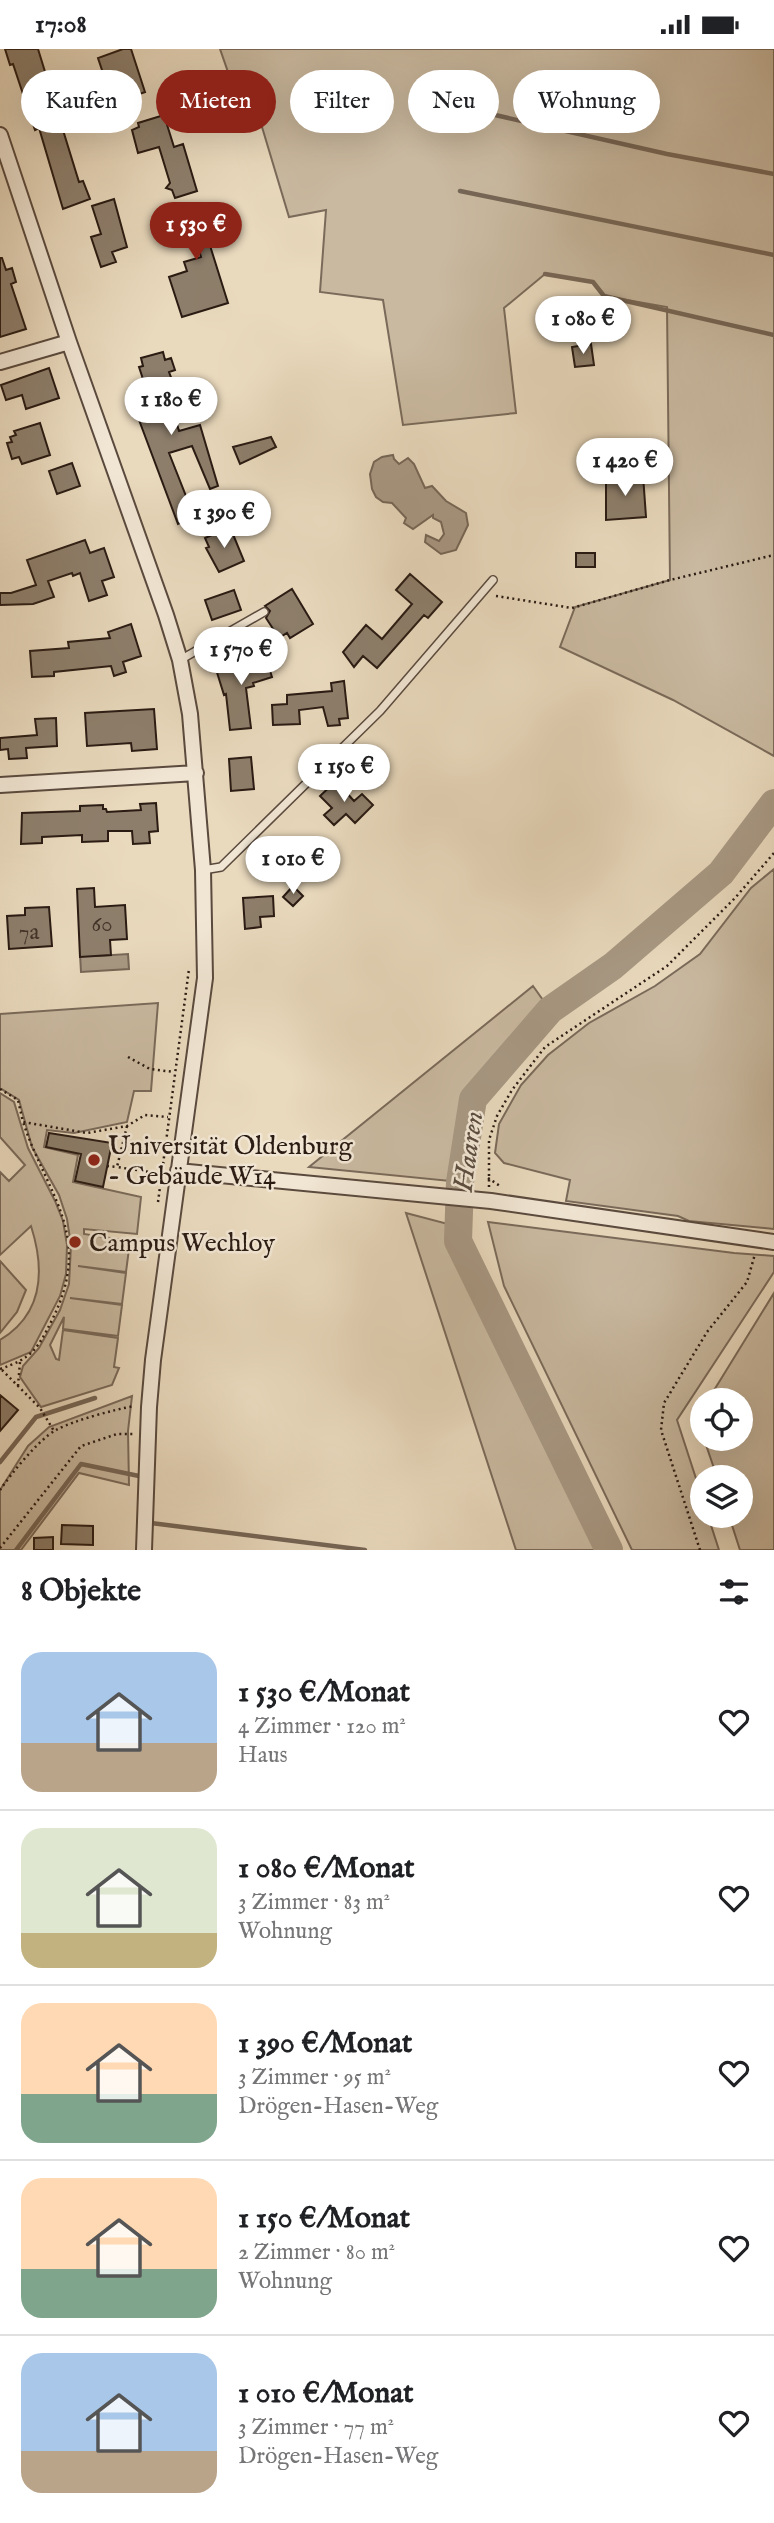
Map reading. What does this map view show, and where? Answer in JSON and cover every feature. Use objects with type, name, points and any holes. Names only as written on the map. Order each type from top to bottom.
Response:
[{"type":"street","points":[[0,136],[69,342],[150,567],[180,660],[190,714],[203,870],[205,978],[184,1119],[149,1407],[144,1550]]},
{"type":"street","points":[[0,362],[69,342]]},
{"type":"street","points":[[0,785],[196,773]]},
{"type":"street","points":[[178,1171],[442,1196],[489,1197],[767,1244]]},
{"type":"lane","points":[[203,870],[221,867],[380,711],[493,580]]},
{"type":"lane","points":[[180,660],[264,612]]},
{"type":"path","points":[[482,594],[572,608],[670,580],[774,555]]},
{"type":"path","points":[[489,1197],[489,1140],[497,1116],[512,1090],[545,1047],[667,966],[735,898],[774,853]]},
{"type":"path","points":[[128,1057],[150,1069],[192,1074]]},
{"type":"path","points":[[0,1090],[18,1100],[32,1149],[65,1220],[69,1275],[62,1299],[28,1359],[0,1369],[40,1408],[54,1431]]},
{"type":"path","points":[[23,1122],[87,1133],[127,1126],[145,1115],[184,1119]]},
{"type":"path","points":[[117,1167],[127,1126]]},
{"type":"path","points":[[87,1133],[87,1138]]},
{"type":"path","points":[[107,1165],[161,1174],[178,1171]]},
{"type":"path","points":[[700,1550],[662,1430],[664,1403],[707,1332],[747,1282],[767,1244]]},
{"type":"path","points":[[19,1386],[20,1362]]},
{"type":"path","points":[[0,1490],[14,1471],[54,1431],[120,1408],[149,1407]]},
{"type":"path","points":[[0,1548],[81,1446],[117,1434],[134,1434]]},
{"type":"shaded area","points":[[220,49],[774,49],[774,756],[673,700],[560,647],[575,607],[670,580],[667,307],[604,296],[593,282],[545,274],[504,308],[516,413],[403,425],[383,300],[320,292],[326,210],[289,217],[264,133],[276,133],[276,70],[227,70]]},
{"type":"shaded area","points":[[393,455],[399,464],[408,458],[414,464],[425,488],[432,486],[446,501],[466,513],[468,525],[456,550],[441,554],[425,542],[426,535],[439,541],[444,534],[441,522],[433,518],[433,515],[413,529],[404,523],[406,518],[392,503],[383,502],[376,497],[370,474],[374,462]]},
{"type":"shaded area","points":[[774,869],[774,1229],[689,1221],[678,1216],[566,1201],[570,1180],[504,1163],[495,1153],[499,1124],[521,1085],[548,1055],[589,1023],[655,986],[700,954],[751,888]]},
{"type":"shaded area","points":[[96,953],[97,956],[128,954],[129,969],[81,972],[80,954]]},
{"type":"shaded area","points":[[533,986],[550,1010],[474,1099],[460,1182],[309,1167]]},
{"type":"shaded area","points":[[158,1003],[151,1091],[134,1091],[127,1122],[74,1133],[47,1130],[44,1147],[78,1155],[73,1182],[141,1197],[137,1234],[84,1229],[84,1234],[130,1241],[126,1272],[78,1266],[126,1273],[122,1304],[70,1298],[122,1305],[118,1336],[63,1329],[64,1317],[50,1345],[59,1360],[63,1330],[118,1338],[114,1367],[119,1368],[112,1385],[41,1407],[20,1377],[23,1366],[39,1348],[60,1310],[69,1284],[71,1245],[67,1219],[59,1195],[32,1147],[19,1100],[0,1088],[0,1014]]},
{"type":"shaded area","points":[[0,1093],[14,1102],[28,1148],[63,1221],[67,1245],[66,1274],[60,1296],[31,1352],[0,1365],[0,1340],[25,1317],[37,1290],[39,1275],[31,1226],[0,1255],[0,1172],[9,1181],[25,1165],[0,1137]]},
{"type":"shaded area","points":[[406,1213],[448,1224],[455,1262],[600,1550],[516,1550]]},
{"type":"shaded area","points":[[488,1222],[774,1256],[774,1272],[698,1388],[690,1388],[690,1400],[677,1420],[692,1465],[690,1528],[712,1528],[719,1550],[632,1550],[504,1286]]},
{"type":"shaded area","points":[[0,1261],[26,1290],[17,1312],[0,1333]]},
{"type":"shaded area","points":[[774,1293],[774,1550],[740,1550],[733,1528],[753,1528],[753,1465],[713,1465],[708,1451],[753,1451],[753,1388],[715,1388]]},
{"type":"shaded area","points":[[132,1396],[128,1431],[129,1485],[79,1473],[21,1550],[0,1550],[0,1490],[28,1446],[49,1427]]},
{"type":"building","points":[[5,49],[38,49],[44,70],[21,70],[21,88],[13,64],[10,65]]},
{"type":"building","points":[[123,49],[131,49],[138,70],[102,70],[98,58]]},
{"type":"building","points":[[156,117],[156,133],[170,133],[174,147],[183,144],[197,191],[175,198],[172,190],[166,188],[170,183],[159,147],[138,153],[133,133],[142,133],[142,122]]},
{"type":"building","points":[[40,133],[64,133],[79,182],[83,181],[90,199],[63,209]]},
{"type":"building","points":[[114,199],[127,247],[112,252],[116,262],[101,267],[91,237],[101,234],[92,206]]},
{"type":"building","points":[[176,204],[189,210],[198,207],[202,216],[219,211],[225,231],[207,236],[228,303],[182,317],[169,277],[187,271],[184,262],[201,257],[193,229],[162,239],[156,221],[180,213]]},
{"type":"building","points":[[0,258],[6,270],[12,268],[16,282],[11,284],[26,329],[0,337]]},
{"type":"building","points":[[591,344],[594,365],[575,367],[572,347]]},
{"type":"building","points":[[163,352],[165,360],[171,358],[175,370],[169,372],[172,380],[165,383],[179,431],[200,425],[218,486],[210,489],[192,446],[169,453],[188,501],[194,498],[200,514],[178,524],[136,412],[156,406],[147,378],[143,379],[139,367],[143,366],[141,358]]},
{"type":"building","points":[[49,368],[59,398],[26,409],[22,395],[6,400],[1,385]]},
{"type":"building","points":[[40,423],[50,455],[22,464],[19,457],[12,459],[7,443],[12,442],[10,437],[16,435],[14,431]]},
{"type":"building","points":[[271,437],[276,447],[240,464],[233,447]]},
{"type":"building","points":[[72,463],[80,486],[57,494],[49,471]]},
{"type":"building","points":[[643,475],[646,517],[606,520],[606,477]]},
{"type":"building","points":[[230,527],[244,561],[219,572],[206,548],[209,547],[205,538]]},
{"type":"building","points":[[85,540],[90,553],[104,548],[114,577],[102,581],[107,595],[89,601],[80,573],[73,576],[72,573],[48,581],[54,597],[33,604],[0,605],[0,593],[11,593],[36,585],[27,560]]},
{"type":"building","points":[[576,553],[595,553],[595,567],[576,567]]},
{"type":"building","points":[[410,574],[442,602],[428,618],[424,615],[377,668],[363,656],[354,667],[343,652],[366,625],[382,639],[412,604],[396,590]]},
{"type":"building","points":[[292,589],[313,624],[290,638],[287,633],[279,638],[266,618],[270,611],[265,606]]},
{"type":"building","points":[[234,590],[241,610],[212,620],[205,600]]},
{"type":"building","points":[[131,624],[141,656],[123,662],[126,672],[114,676],[111,666],[32,677],[30,651],[69,648],[68,642],[110,638],[108,632]]},
{"type":"building","points":[[265,655],[272,677],[246,688],[251,728],[230,730],[226,694],[224,695],[215,666],[245,657],[246,660]]},
{"type":"building","points":[[344,681],[348,718],[339,719],[340,725],[328,726],[323,707],[299,710],[300,724],[273,725],[272,705],[287,704],[287,695],[332,691],[331,683]]},
{"type":"building","points":[[154,709],[157,749],[132,751],[131,743],[87,746],[85,713]]},
{"type":"building","points":[[56,718],[57,746],[26,748],[27,758],[9,759],[8,749],[0,750],[0,738],[37,735],[35,719]]},
{"type":"building","points":[[251,757],[254,789],[231,791],[229,759]]},
{"type":"building","points":[[336,781],[354,801],[362,794],[373,805],[355,823],[346,814],[334,825],[324,815],[332,808],[320,796]]},
{"type":"building","points":[[156,803],[158,831],[149,832],[150,843],[133,844],[132,831],[108,831],[108,841],[82,842],[82,835],[42,837],[42,843],[21,844],[22,813],[80,811],[80,806],[103,805],[107,812],[141,810],[140,804]]},
{"type":"building","points":[[293,886],[303,896],[293,906],[283,897]]},
{"type":"building","points":[[94,888],[95,907],[125,905],[127,939],[110,940],[111,955],[80,957],[77,889]]},
{"type":"building","points":[[273,896],[274,916],[260,917],[261,927],[245,929],[243,898]]},
{"type":"building","points":[[49,907],[52,946],[9,949],[7,916],[25,915],[25,908]]},
{"type":"building","name":"Universität Oldenburg - Gebäude W14","points":[[49,1133],[112,1143],[103,1187],[75,1181],[81,1154],[46,1147]]},
{"type":"building","points":[[0,1395],[18,1410],[0,1431]]},
{"type":"building","points":[[62,1525],[93,1526],[93,1545],[61,1544]]},
{"type":"building","points":[[53,1537],[53,1550],[34,1550],[34,1538]]},
{"type":"waterway","points":[[499,116],[667,154],[774,174]]},
{"type":"waterway","points":[[460,191],[774,255]]},
{"type":"waterway","points":[[545,274],[593,282],[604,296],[774,335]]},
{"type":"waterway","name":"Haaren","points":[[609,1550],[458,1241],[460,1182],[473,1099],[550,1010],[613,966],[721,873],[774,803]]},
{"type":"waterway","points":[[0,1462],[36,1417],[95,1398]]},
{"type":"waterway","points":[[16,1550],[81,1464],[139,1476]]},
{"type":"waterway","points":[[151,1518],[151,1523],[365,1550]]},
{"type":"place","name":"Universität Oldenburg - Gebäude W14","points":[[94,1160]]},
{"type":"place","name":"Campus Wechloy","points":[[75,1242]]}]
